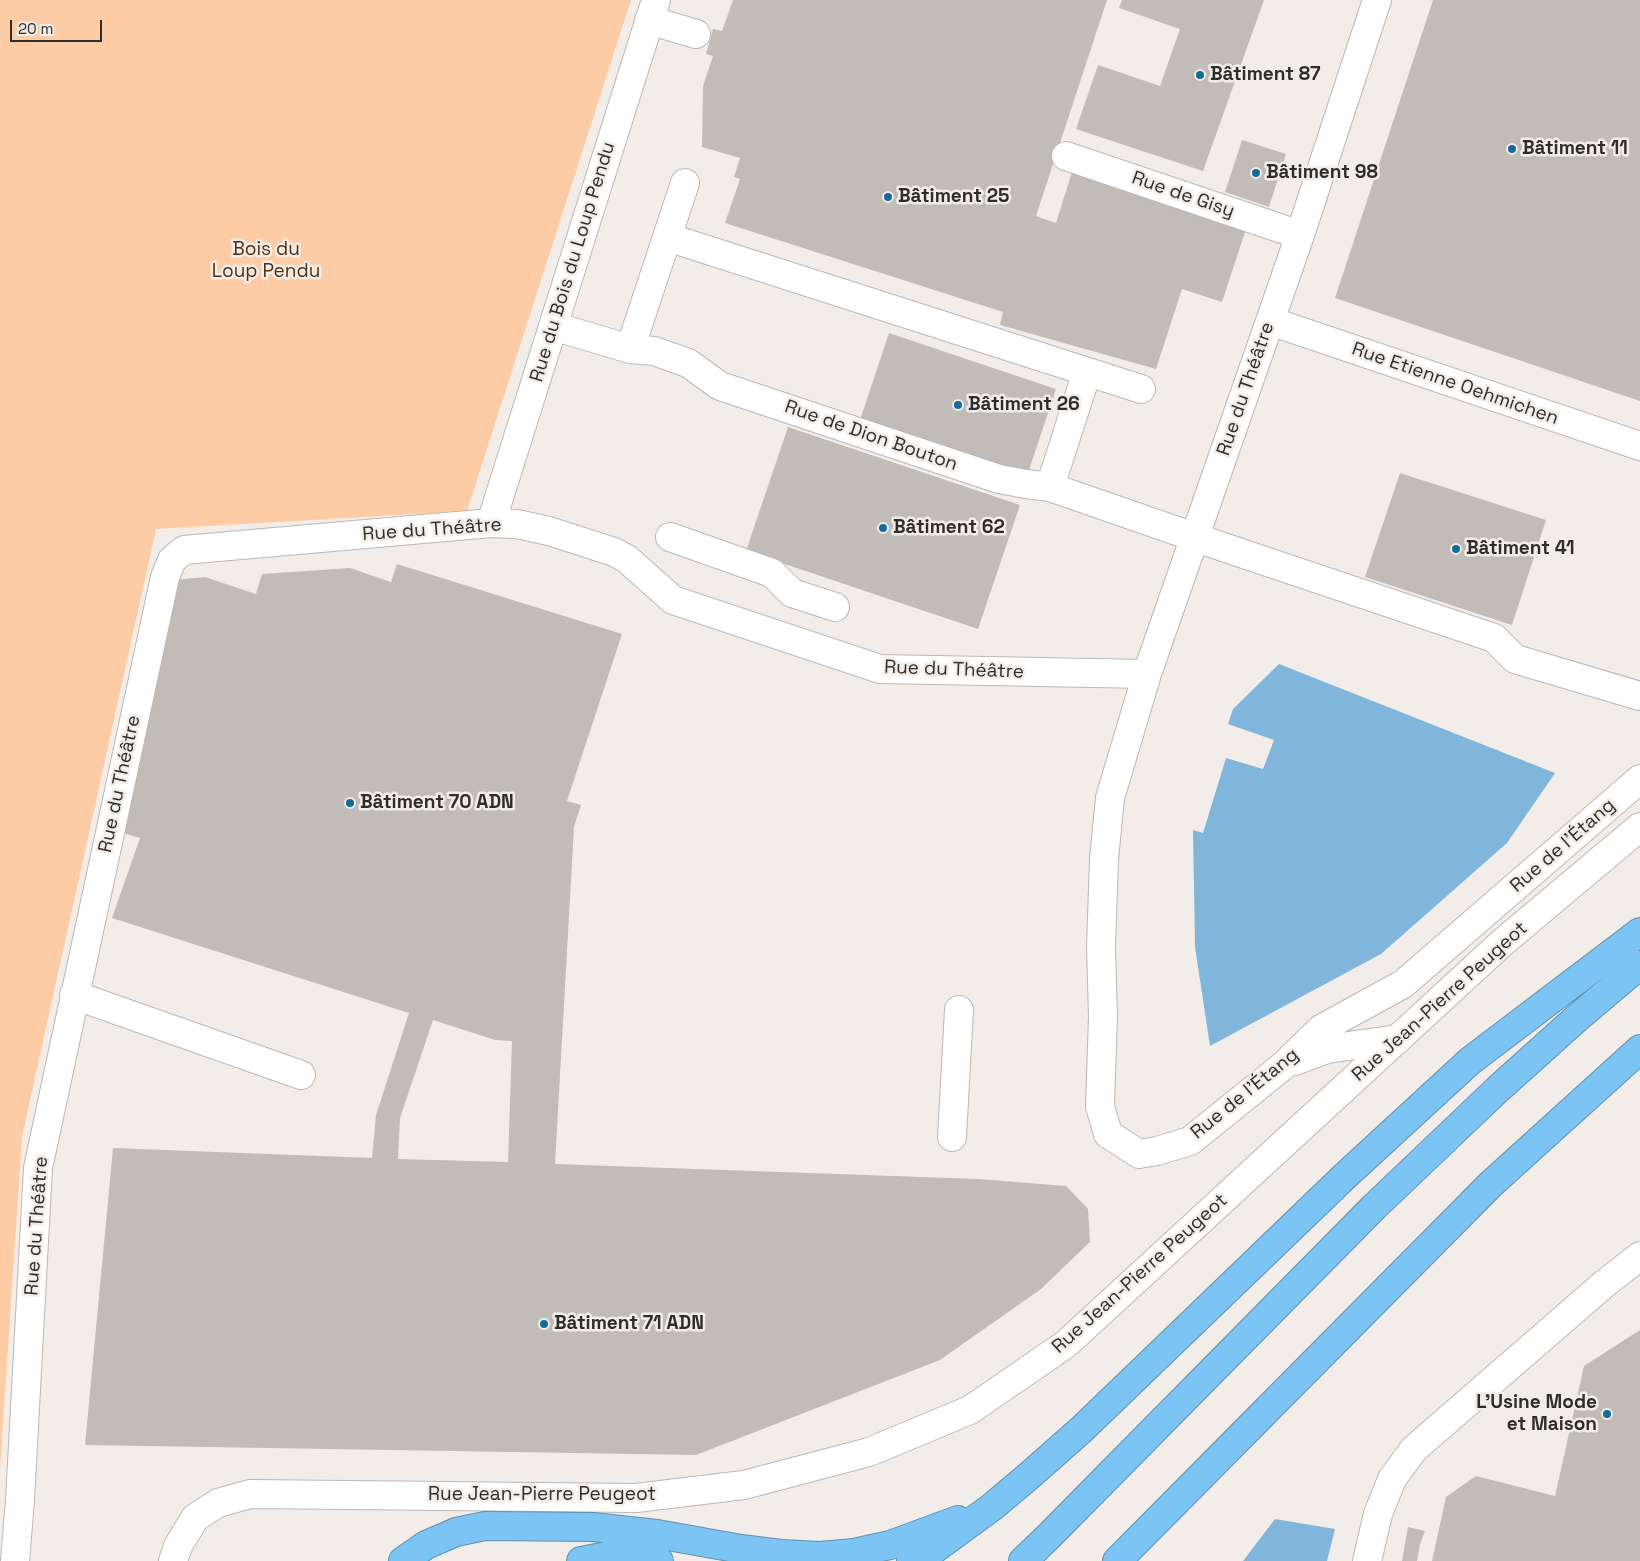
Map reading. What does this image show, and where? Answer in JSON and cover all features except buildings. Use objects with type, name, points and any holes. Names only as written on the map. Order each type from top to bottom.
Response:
[{"type":"highway","points":[[911,1561],[929,1553],[992,1507],[1030,1476],[1082,1429],[1345,1176],[1470,1061],[1640,932]]},
{"type":"highway","points":[[1023,1561],[1050,1536],[1374,1207],[1498,1089],[1577,1018],[1640,965]]},
{"type":"highway","points":[[1117,1561],[1491,1184],[1640,1049]]},
{"type":"highway","points":[[404,1561],[426,1545],[449,1535],[485,1526],[593,1527],[657,1534],[781,1554],[820,1556],[854,1554],[890,1545],[992,1507]]},
{"type":"highway","points":[[581,1561],[607,1556],[635,1557],[659,1561]]},
{"type":"street","name":"Rue du Théâtre","points":[[16,1561],[38,1168],[164,576],[172,560],[184,550],[490,523],[517,524],[549,531],[614,552],[627,559],[673,600],[880,669],[1147,674],[1300,235],[1377,0]]},
{"type":"street","points":[[652,10],[696,34]]},
{"type":"street","name":"Rue du Bois du Loup Pendu","points":[[490,523],[652,10]]},
{"type":"street","name":"Rue de Gisy","points":[[1066,156],[1300,235]]},
{"type":"street","points":[[630,348],[685,183]]},
{"type":"street","points":[[667,237],[1141,389]]},
{"type":"street","name":"Rue Etienne Oehmichen","points":[[1270,321],[1640,446]]},
{"type":"street","name":"Rue de Dion Bouton","points":[[553,326],[630,348],[654,351],[688,363],[720,386],[999,479],[1050,487],[1494,638],[1515,660],[1640,696]]},
{"type":"street","points":[[1050,487],[1088,372]]},
{"type":"street","points":[[670,537],[772,573],[792,593],[835,607]]},
{"type":"street","name":"Rue de l'Étang","points":[[1147,674],[1110,798],[1104,858],[1101,947],[1103,1017],[1100,1106],[1108,1134],[1139,1154],[1157,1152],[1190,1141],[1283,1066],[1322,1029],[1403,984],[1640,779]]},
{"type":"street","name":"Rue Jean-Pierre Peugeot","points":[[174,1561],[178,1546],[195,1518],[218,1503],[250,1494],[636,1498],[744,1486],[868,1452],[970,1410],[1066,1344],[1503,942],[1640,827]]},
{"type":"street","points":[[74,995],[301,1075]]},
{"type":"street","points":[[952,1137],[959,1010]]},
{"type":"street","points":[[1283,1066],[1327,1049],[1398,1039]]},
{"type":"street","points":[[1367,1561],[1378,1514],[1392,1479],[1414,1449],[1603,1285],[1640,1256]]},
{"type":"green space","name":"Bois du Loup Pendu","points":[[0,0],[631,0],[467,511],[156,529],[22,1137],[0,1470]]},
{"type":"water","points":[[1279,664],[1555,773],[1507,843],[1381,954],[1210,1046],[1195,947],[1193,830],[1203,833],[1226,758],[1263,769],[1274,740],[1228,724],[1233,709]]},
{"type":"water","points":[[1275,1519],[1335,1529],[1327,1561],[1243,1561]]},
{"type":"place","name":"Bâtiment 87","points":[[1200,75]]},
{"type":"place","name":"Bâtiment 11","points":[[1512,149]]},
{"type":"place","name":"Bâtiment 98","points":[[1256,173]]},
{"type":"place","name":"Bâtiment 25","points":[[888,197]]},
{"type":"place","name":"Bâtiment 26","points":[[958,405]]},
{"type":"place","name":"Bâtiment 62","points":[[883,528]]},
{"type":"place","name":"Bâtiment 41","points":[[1456,549]]},
{"type":"place","name":"Bâtiment 70 ADN","points":[[350,803]]},
{"type":"place","name":"Bâtiment 71 ADN","points":[[544,1324]]},
{"type":"place","name":"L'Usine Mode et Maison","points":[[1607,1414]]}]
